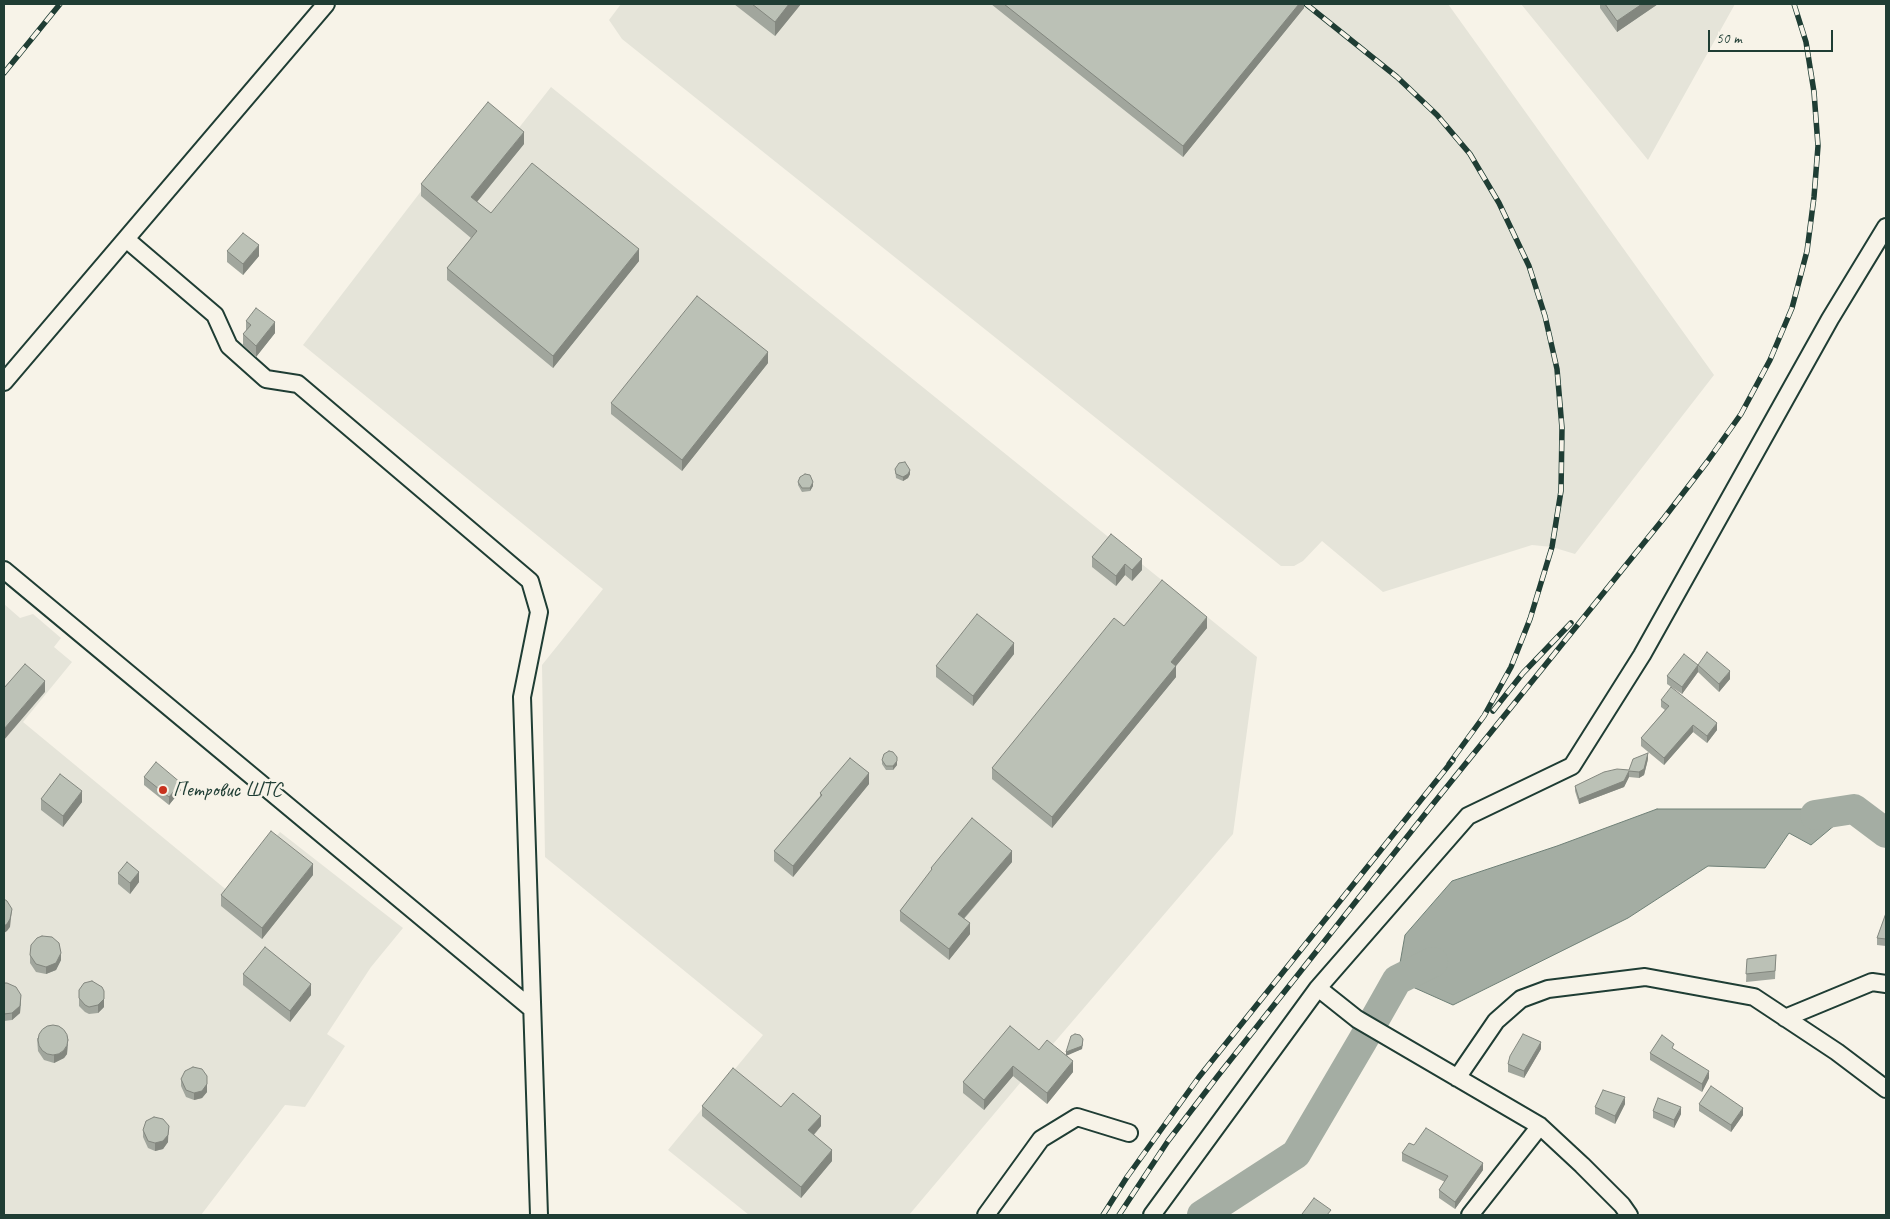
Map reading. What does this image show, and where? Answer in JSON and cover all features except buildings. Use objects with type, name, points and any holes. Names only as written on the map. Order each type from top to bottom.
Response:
[{"type":"street","points":[[4,382],[326,4]]},
{"type":"street","points":[[1152,1215],[1318,988],[1468,816],[1572,766],[1642,655],[1830,319],[1886,227]]},
{"type":"street","points":[[126,239],[215,315],[228,346],[266,379],[298,384],[530,581],[539,612],[522,697],[540,1215]]},
{"type":"street","points":[[4,570],[532,1009]]},
{"type":"street","points":[[1457,1078],[1496,1021],[1521,999],[1548,989],[1645,977],[1754,997],[1837,1052],[1886,1089]]},
{"type":"street","points":[[1785,1018],[1872,982],[1886,984]]},
{"type":"street","points":[[1318,988],[1357,1019],[1540,1126],[1629,1215]]},
{"type":"street","points":[[986,1215],[1041,1139],[1077,1117],[1129,1133]]},
{"type":"street","points":[[1470,1215],[1540,1126]]},
{"type":"shaded area","points":[[621,4],[1448,4],[1714,375],[1575,554],[1552,547],[1532,545],[1383,592],[1322,541],[1303,561],[1294,566],[1281,566],[622,39],[609,20]]},
{"type":"shaded area","points":[[1521,4],[1735,4],[1648,160]]},
{"type":"shaded area","points":[[551,87],[1257,657],[1233,834],[909,1215],[749,1215],[668,1150],[763,1035],[545,857],[542,665],[603,589],[303,345],[488,104],[518,129]]},
{"type":"shaded area","points":[[4,604],[20,618],[33,614],[61,638],[54,647],[72,662],[23,722],[229,892],[280,832],[403,928],[371,967],[327,1034],[345,1046],[305,1107],[285,1105],[201,1215],[4,1215]]},
{"type":"shaded area","points":[[1657,809],[1854,809],[1811,845],[1789,833],[1765,868],[1708,866],[1628,918],[1453,1005],[1397,980],[1405,935],[1452,881],[1557,846]]},
{"type":"waterway","points":[[1815,815],[1854,809],[1886,833]]},
{"type":"waterway","points":[[1202,1215],[1296,1154],[1397,980],[1433,962]]},
{"type":"railway","points":[[4,73],[60,4]]},
{"type":"railway","points":[[1306,4],[1397,77],[1437,115],[1470,154],[1499,203],[1529,266],[1545,316],[1557,369],[1562,428],[1561,491],[1552,547],[1530,619],[1511,667],[1484,716],[1449,764]]},
{"type":"railway","points":[[1119,1215],[1168,1141],[1217,1077],[1433,804],[1664,518],[1741,414],[1770,360],[1792,308],[1807,251],[1814,197],[1818,146],[1814,92],[1806,42],[1794,4]]},
{"type":"railway","points":[[1493,711],[1523,673],[1571,623]]},
{"type":"railway","points":[[1103,1215],[1127,1177],[1199,1077],[1453,760]]},
{"type":"place","name":"Петровис ШТС","points":[[163,790]]}]
